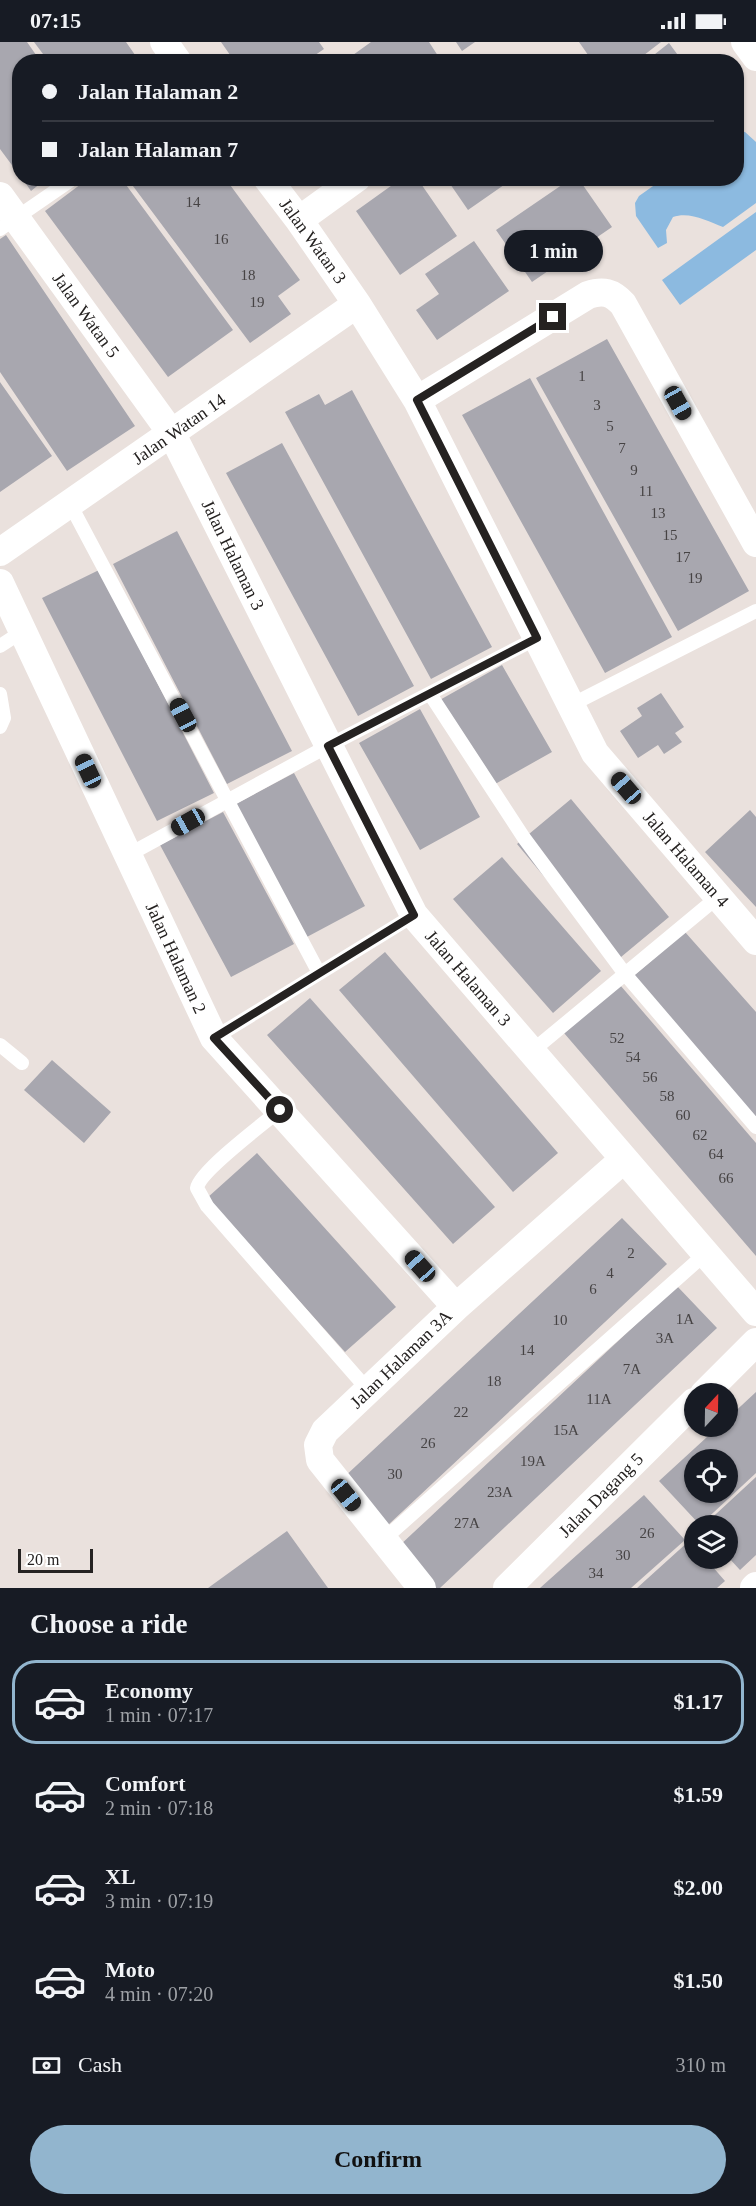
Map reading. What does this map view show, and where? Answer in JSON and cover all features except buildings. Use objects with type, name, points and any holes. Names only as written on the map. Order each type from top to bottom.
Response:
[{"type":"street","points":[[745,42],[756,57]]},
{"type":"street","name":"Jalan Watan 3","points":[[273,186],[357,304]]},
{"type":"street","points":[[299,220],[346,186]]},
{"type":"street","name":"Jalan Watan 5","points":[[5,214],[172,434]]},
{"type":"street","points":[[417,400],[588,295],[599,291],[616,297],[623,304],[756,543]]},
{"type":"street","name":"Jalan Watan 14","points":[[0,552],[357,304]]},
{"type":"street","name":"Jalan Halaman 4","points":[[357,304],[417,400],[595,753],[756,941]]},
{"type":"street","name":"Jalan Halaman 3","points":[[172,434],[414,915],[756,1312]]},
{"type":"street","name":"Jalan Halaman 2","points":[[0,583],[11,639],[128,855],[214,1038],[456,1306]]},
{"type":"street","name":"Jalan Halaman 3A","points":[[422,1588],[320,1460],[318,1445],[325,1431],[456,1306],[624,1159]]},
{"type":"street","points":[[715,1383],[756,1342]]},
{"type":"street","name":"Jalan Dagang 5","points":[[507,1588],[684,1412]]},
{"type":"lane","points":[[5,214],[59,186]]},
{"type":"lane","points":[[70,504],[319,973]]},
{"type":"lane","points":[[571,705],[756,611]]},
{"type":"lane","points":[[128,855],[328,746],[537,638]]},
{"type":"lane","points":[[0,694],[4,718],[0,727]]},
{"type":"lane","points":[[430,694],[524,838],[625,974],[756,1127]]},
{"type":"lane","points":[[531,1052],[719,896]]},
{"type":"lane","points":[[214,1038],[414,915]]},
{"type":"lane","points":[[0,1045],[22,1063]]},
{"type":"lane","points":[[280,1110],[212,1167],[200,1179],[197,1188],[207,1206],[368,1390]]},
{"type":"lane","points":[[383,1540],[705,1254]]},
{"type":"water","points":[[744,132],[756,142],[756,203],[723,227],[692,216],[679,215],[673,217],[666,230],[667,243],[658,248],[636,216],[635,203],[639,196],[653,186],[744,186]]},
{"type":"water","points":[[756,212],[756,250],[680,305],[662,280]]},
{"type":"route","points":[[280,1110],[214,1038],[414,915],[328,746],[537,638],[417,400],[553,317]]}]
